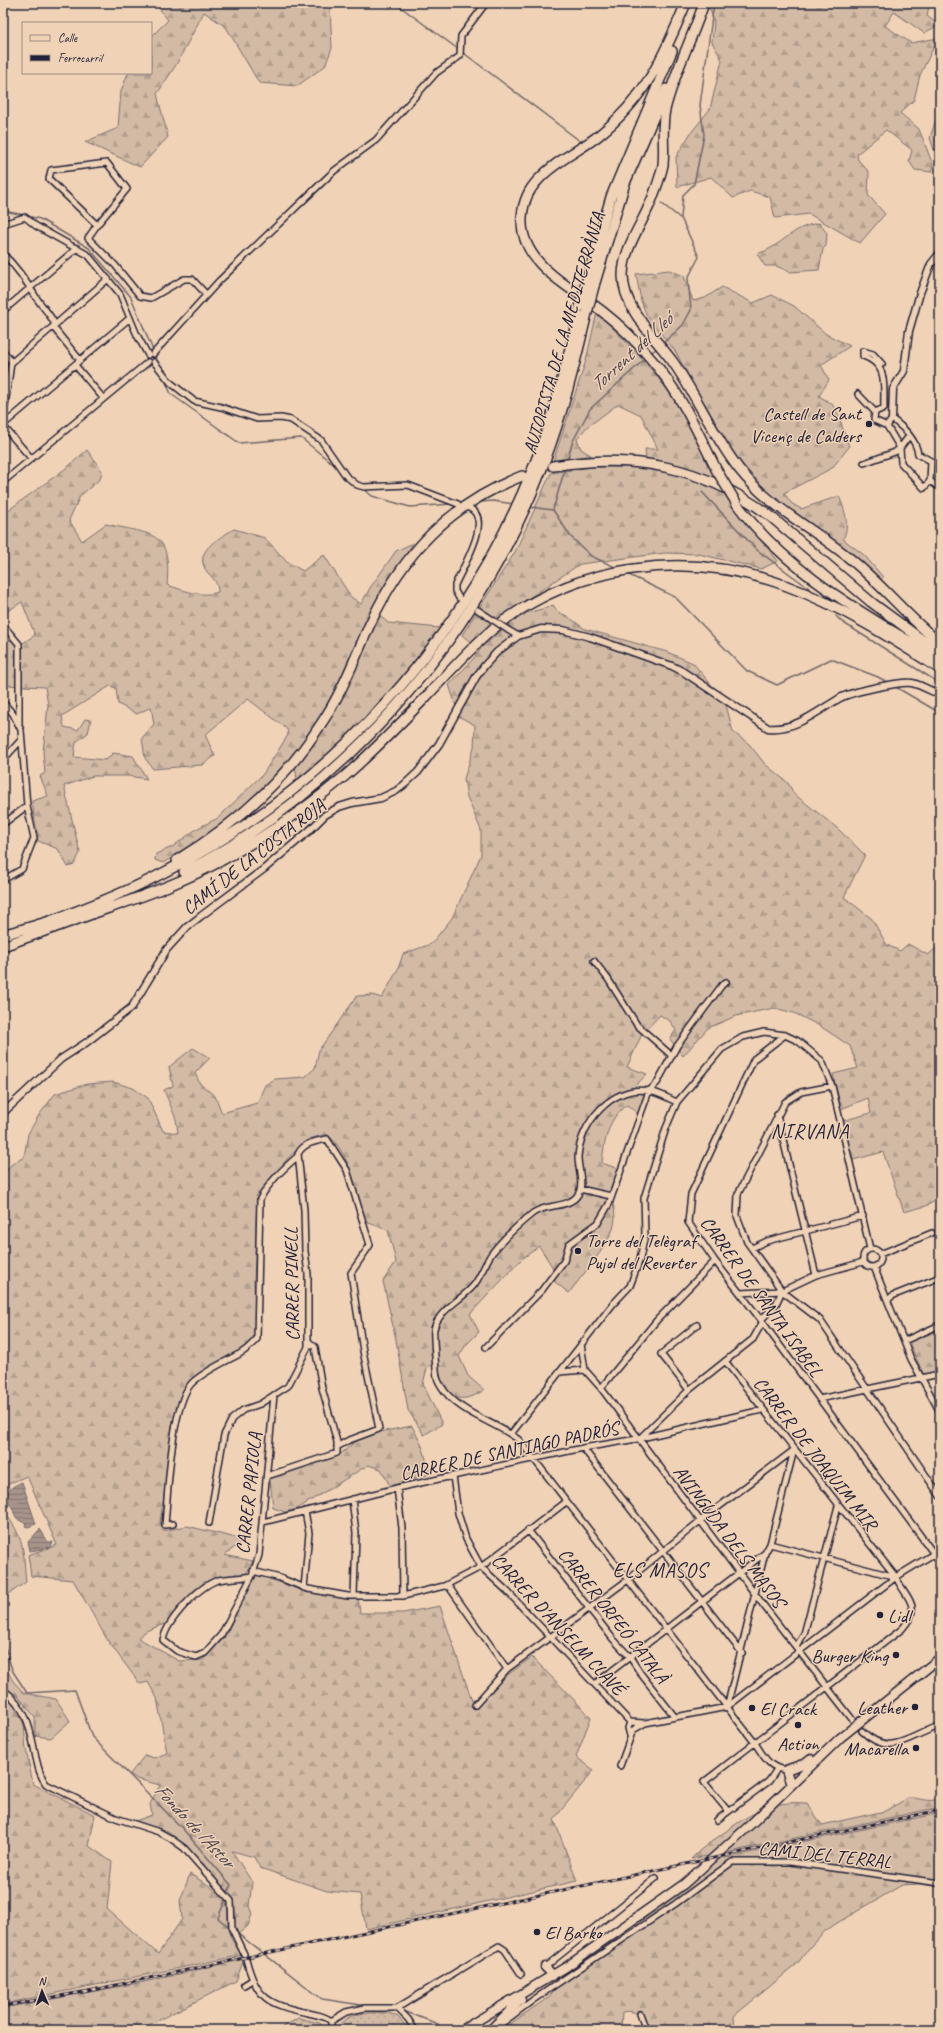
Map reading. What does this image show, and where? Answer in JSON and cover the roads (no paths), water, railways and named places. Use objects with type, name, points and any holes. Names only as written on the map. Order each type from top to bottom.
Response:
[{"type":"highway","points":[[686,3],[667,48],[649,80],[629,106],[607,128],[538,180],[525,202],[522,226],[525,239],[530,251],[542,266],[612,319],[636,341],[658,366],[682,401],[717,472],[738,504],[770,543],[824,588],[940,660]]},
{"type":"highway","name":"AUTOPISTA DE LA MEDITERRÀNIA","points":[[3,946],[109,908],[195,866],[245,836],[281,811],[346,758],[423,675],[449,640],[486,584],[526,507],[551,444],[566,401],[587,313],[590,285],[614,190],[673,49],[689,3]]},
{"type":"highway","name":"AUTOPISTA DE LA MEDITERRÀNIA","points":[[3,935],[48,921],[120,894],[180,865],[220,842],[263,813],[309,778],[358,734],[417,668],[456,616],[479,579],[510,521],[534,466],[564,374],[580,307],[590,285],[626,183],[675,68],[699,3]]},
{"type":"highway","points":[[704,3],[668,98],[664,116],[663,165],[655,191],[628,247],[625,259],[624,280],[627,294],[638,317],[681,374],[720,442],[750,481],[776,506],[848,556],[920,626],[940,642]]},
{"type":"highway","points":[[553,466],[595,461],[639,462],[681,470],[721,485],[752,502],[778,522],[871,602],[940,653]]},
{"type":"highway","points":[[16,930],[119,888],[173,862],[215,836],[250,809],[296,760],[322,723],[343,685],[384,596],[407,560],[429,535],[458,510],[490,490],[522,476]]},
{"type":"highway","points":[[109,908],[170,886],[238,850],[287,820],[328,790],[362,761],[394,731],[468,652],[493,630],[519,611],[546,596],[594,577],[638,568],[676,565],[714,568],[757,576],[798,590],[838,609],[940,669]]},
{"type":"main road","points":[[462,2030],[553,1975],[684,1884],[740,1834],[823,1753],[940,1658]]},
{"type":"main road","points":[[790,1785],[786,1770],[806,1763],[816,1755],[823,1753]]},
{"type":"main road","points":[[545,1967],[553,1975]]},
{"type":"main road","points":[[490,2030],[514,2005],[530,1994],[531,1989]]},
{"type":"street","points":[[148,362],[146,359],[150,354],[206,294],[334,171],[376,140],[436,73],[460,56],[461,36],[486,3]]},
{"type":"street","points":[[97,225],[49,179],[52,170],[107,163],[127,189],[88,238],[115,265],[140,296],[151,298],[184,279],[192,279],[206,294]]},
{"type":"street","points":[[3,224],[25,217],[36,226],[88,255],[120,294],[130,318],[150,354],[156,358],[154,362],[171,383],[194,401],[221,407],[257,419],[282,418],[291,420],[321,440],[346,476],[357,485],[408,485],[458,504]]},
{"type":"street","points":[[3,311],[77,248]]},
{"type":"street","points":[[3,254],[31,288],[54,326],[80,360]]},
{"type":"street","points":[[887,426],[892,419],[893,389],[904,371],[909,331],[931,264],[940,254]]},
{"type":"street","points":[[3,420],[12,362],[108,279]]},
{"type":"street","points":[[31,458],[3,426],[130,318]]},
{"type":"street","points":[[3,351],[12,362]]},
{"type":"street","points":[[875,412],[884,408],[883,378],[879,365],[874,360],[862,356],[863,351],[873,354],[882,364]]},
{"type":"street","points":[[3,482],[148,362],[154,362]]},
{"type":"street","points":[[75,365],[103,398]]},
{"type":"street","points":[[858,394],[875,412]]},
{"type":"street","points":[[875,412],[874,420],[887,426],[900,448],[901,463],[924,488],[930,481],[931,462],[918,454],[917,447],[904,428],[892,419]]},
{"type":"street","points":[[864,463],[895,452],[909,436]]},
{"type":"street","points":[[930,481],[940,488]]},
{"type":"street","points":[[459,598],[455,591],[455,585],[476,537],[479,525],[476,513],[469,508]]},
{"type":"street","points":[[478,610],[518,636]]},
{"type":"street","points":[[3,625],[19,644],[19,726],[27,806],[34,838],[22,869],[3,880]]},
{"type":"street","name":"CAMÍ DE LA COSTA ROJA","points":[[3,1113],[61,1059],[88,1042],[132,1007],[168,949],[187,927],[264,869],[310,831],[325,814],[338,807],[352,803],[381,798],[396,791],[418,772],[439,744],[476,677],[497,652],[518,636],[541,629],[563,630],[590,637],[672,666],[682,671],[768,728],[783,727],[800,722],[850,694],[900,683],[915,684],[940,695]]},
{"type":"street","points":[[3,702],[13,714],[19,726]]},
{"type":"street","points":[[3,760],[21,740]]},
{"type":"street","points":[[3,824],[27,806]]},
{"type":"street","points":[[594,960],[608,978],[637,1025],[671,1055]]},
{"type":"street","points":[[486,1346],[542,1290],[564,1261],[569,1244],[598,1223],[609,1204],[649,1091],[657,1083],[671,1055],[705,1007],[726,982]]},
{"type":"street","points":[[511,1434],[581,1344],[599,1324],[612,1304],[630,1286],[640,1259],[645,1235],[644,1198],[666,1128],[677,1102],[722,1049],[743,1037],[764,1032],[785,1035],[798,1041],[822,1061],[832,1086],[870,1249]]},
{"type":"street","name":"CARRER DE SANTA ISABEL","points":[[785,1035],[754,1059],[691,1194],[688,1222],[715,1261],[762,1321],[940,1562]]},
{"type":"street","points":[[832,1086],[801,1092],[792,1096],[785,1102],[777,1115],[738,1194],[737,1216],[747,1242],[782,1292],[820,1320],[940,1496]]},
{"type":"street","points":[[677,1102],[649,1091],[628,1092],[606,1103],[596,1113],[585,1130],[578,1157],[580,1189],[577,1197],[568,1202],[535,1212],[510,1232],[491,1254],[474,1285],[439,1317],[433,1330],[437,1377],[447,1394],[462,1408],[511,1434],[519,1440],[566,1502],[629,1579],[755,1744],[768,1764],[777,1769],[786,1770]]},
{"type":"street","points":[[777,1115],[816,1275]]},
{"type":"street","name":"CARRER PINELL","points":[[209,1523],[224,1435],[232,1419],[243,1410],[260,1404],[288,1386],[308,1347],[308,1274],[305,1251],[304,1210],[298,1156],[300,1150],[310,1143],[327,1139],[333,1146],[347,1170],[370,1245],[351,1273],[369,1387],[379,1430],[347,1441],[337,1447]]},
{"type":"street","points":[[173,1524],[166,1525],[173,1441],[183,1400],[191,1384],[225,1361],[243,1352],[257,1339],[260,1199],[266,1187],[282,1169],[298,1156]]},
{"type":"street","points":[[580,1189],[611,1196]]},
{"type":"street","points":[[752,1248],[767,1241],[863,1216]]},
{"type":"street","points":[[880,1254],[932,1234]]},
{"type":"street","points":[[870,1249],[876,1250],[880,1254],[880,1263],[874,1267],[869,1267],[863,1262],[863,1254],[870,1249]]},
{"type":"street","points":[[601,1388],[657,1320],[715,1261]]},
{"type":"street","points":[[740,1293],[782,1292],[816,1275],[863,1262]]},
{"type":"street","points":[[874,1267],[904,1341],[940,1412]]},
{"type":"street","points":[[888,1300],[892,1296],[940,1277]]},
{"type":"street","points":[[638,1439],[689,1390],[754,1339],[762,1321],[776,1304],[782,1292]]},
{"type":"street","points":[[689,1390],[661,1354],[696,1325]]},
{"type":"street","points":[[904,1341],[940,1325]]},
{"type":"street","points":[[267,1476],[337,1453],[337,1447],[314,1347],[308,1340]]},
{"type":"street","points":[[559,1372],[585,1370],[581,1344]]},
{"type":"street","name":"CARRER DE JOAQUIM MIR","points":[[725,1362],[896,1577],[899,1584],[910,1598],[913,1608],[906,1625],[827,1687]]},
{"type":"street","name":"AVINGUDA DELS MASOS","points":[[585,1370],[601,1388],[739,1574],[852,1718]]},
{"type":"street","points":[[819,1399],[940,1374]]},
{"type":"street","name":"CARRER PAPIOLA","points":[[253,1573],[218,1580],[204,1586],[183,1608],[170,1625],[163,1640],[177,1651],[196,1657],[205,1653],[221,1635],[253,1573],[259,1555],[263,1522],[274,1395]]},
{"type":"street","name":"CARRER DE SANTIAGO PADRÓS","points":[[263,1522],[398,1488],[583,1448],[638,1439],[762,1410]]},
{"type":"street","points":[[583,1448],[742,1653]]},
{"type":"street","points":[[475,1705],[507,1670],[629,1579],[700,1521],[794,1450]]},
{"type":"street","points":[[727,1707],[742,1653],[765,1553],[770,1544],[794,1450]]},
{"type":"street","name":"CARRER D'ANSELM CLAVÉ","points":[[453,1476],[458,1513],[466,1539],[481,1567],[508,1591],[550,1637],[596,1683],[630,1722]]},
{"type":"street","points":[[398,1488],[402,1528],[403,1596]]},
{"type":"street","points":[[352,1499],[356,1533],[354,1596]]},
{"type":"street","points":[[253,1573],[280,1578],[304,1588],[354,1596],[403,1596],[444,1586],[481,1567],[566,1502]]},
{"type":"street","points":[[798,1650],[804,1634],[838,1506]]},
{"type":"street","points":[[304,1588],[309,1533],[305,1511]]},
{"type":"street","name":"CARRER ORFEÓ CATALÀ","points":[[528,1530],[613,1639],[630,1657],[641,1674],[675,1717]]},
{"type":"street","points":[[770,1544],[896,1577]]},
{"type":"street","points":[[630,1736],[628,1728],[630,1722],[645,1723],[727,1707],[798,1650],[809,1645],[896,1577],[940,1550]]},
{"type":"street","points":[[596,1683],[765,1553]]},
{"type":"street","points":[[878,1572],[884,1562]]},
{"type":"street","points":[[444,1586],[449,1587],[498,1654],[507,1670]]},
{"type":"street","points":[[804,1634],[809,1645]]},
{"type":"street","points":[[728,1811],[704,1782],[827,1687]]},
{"type":"street","points":[[3,1689],[16,1699],[23,1709],[31,1734],[40,1774],[46,1784],[116,1818],[164,1835],[184,1848],[231,1901],[232,1930],[245,1957],[252,1980],[258,1991],[273,2003],[290,2009],[326,2017],[331,2021],[332,2030]]},
{"type":"street","points":[[620,1766],[633,1730],[645,1723]]},
{"type":"street","points":[[862,1731],[874,1742],[888,1745],[899,1743],[940,1726]]},
{"type":"street","points":[[717,1820],[769,1781],[777,1769]]},
{"type":"street","name":"CAMÍ DEL TERRAL","points":[[494,2030],[534,2000],[675,1904],[732,1862],[790,1862],[940,1883]]},
{"type":"street","points":[[545,1967],[656,1878]]},
{"type":"street","points":[[331,2021],[346,2012],[365,2008],[397,2008],[499,1946],[505,1950],[520,1974]]},
{"type":"street","points":[[244,1985],[252,1980]]},
{"type":"street","name":"CAMÍ DEL TERRAL","points":[[486,2030],[504,2016],[534,2000]]},
{"type":"street","points":[[397,2008],[408,2019],[415,2030]]},
{"type":"street","points":[[640,2014],[644,2029]]},
{"type":"waterway","points":[[395,3],[458,49]]},
{"type":"waterway","name":"Torrent del Lleó","points":[[662,344],[683,325],[691,310],[688,278],[699,257],[681,218],[683,195],[694,184],[704,135],[700,105],[714,3]]},
{"type":"waterway","points":[[461,51],[580,141]]},
{"type":"waterway","points":[[661,203],[680,218]]},
{"type":"waterway","points":[[3,205],[9,212],[24,215]]},
{"type":"waterway","points":[[27,216],[40,219],[89,248],[131,297],[159,365]]},
{"type":"waterway","name":"Torrent del Lleó","points":[[650,354],[658,347]]},
{"type":"waterway","name":"Torrent del Lleó","points":[[567,460],[573,441],[590,409],[646,358]]},
{"type":"waterway","points":[[165,380],[171,394],[239,443],[301,438],[338,468]]},
{"type":"waterway","name":"Torrent del Lleó","points":[[553,510],[565,468]]},
{"type":"waterway","points":[[364,489],[372,496],[410,507],[452,504]]},
{"type":"waterway","name":"Torrent del Lleó","points":[[702,492],[757,550],[809,588]]},
{"type":"waterway","points":[[480,502],[493,501],[514,504]]},
{"type":"waterway","points":[[529,507],[553,510],[571,537],[591,556],[617,568]]},
{"type":"waterway","points":[[627,574],[675,597],[747,671],[777,685],[831,659],[878,677],[887,682]]},
{"type":"waterway","name":"Torrent del Lleó","points":[[836,616],[842,622],[936,681]]},
{"type":"waterway","points":[[894,686],[940,713]]},
{"type":"waterway","name":"Fondo de l'Astor","points":[[3,1640],[12,1670],[27,1693],[75,1690],[92,1737],[182,1828],[231,1885],[227,1895]]},
{"type":"waterway","name":"Fondo de l'Astor","points":[[226,1898],[218,1918],[231,1929]]},
{"type":"waterway","name":"Fondo de l'Astor","points":[[237,1933],[322,1999],[368,2006]]},
{"type":"waterway","name":"Fondo de l'Astor","points":[[401,2010],[438,2024],[441,2030]]},
{"type":"railway","points":[[3,2006],[88,1991],[940,1810]]},
{"type":"place","name":"Castell de Sant Vicenç de Calders","points":[[869,424]]},
{"type":"place","name":"Torre del Telègraf Pujol del Reverter","points":[[578,1251]]},
{"type":"place","name":"Lidl","points":[[880,1615]]},
{"type":"place","name":"Burger King","points":[[896,1655]]},
{"type":"place","name":"Leather","points":[[915,1707]]},
{"type":"place","name":"El Crack","points":[[752,1708]]},
{"type":"place","name":"Action","points":[[798,1725]]},
{"type":"place","name":"Macarella","points":[[916,1748]]},
{"type":"place","name":"El Barko","points":[[537,1932]]},
{"type":"district","name":"NIRVANA","points":[[810,1131]]},
{"type":"district","name":"ELS MASOS","points":[[660,1570]]}]
